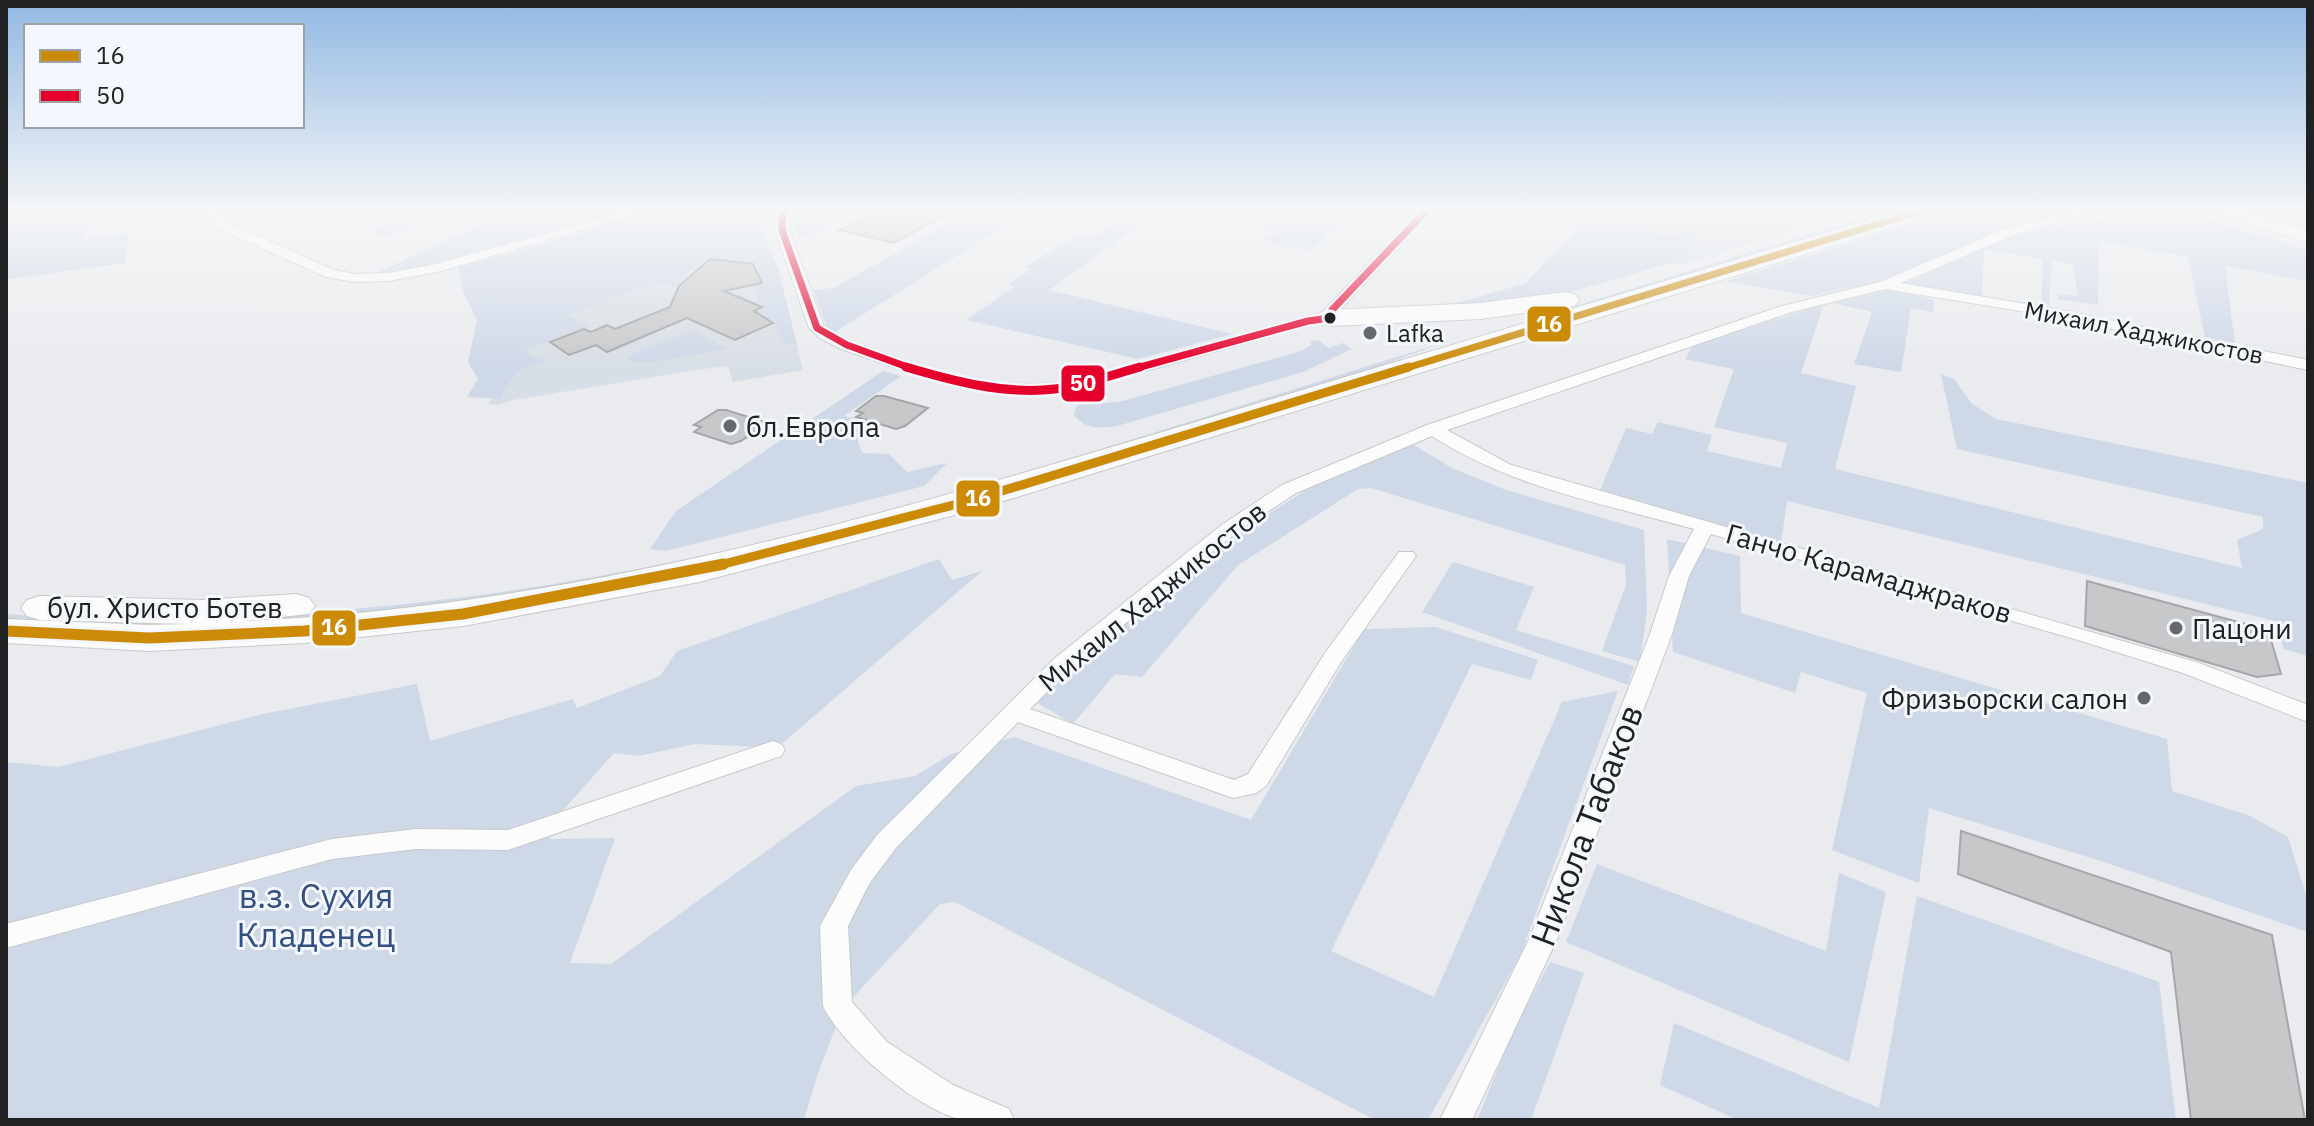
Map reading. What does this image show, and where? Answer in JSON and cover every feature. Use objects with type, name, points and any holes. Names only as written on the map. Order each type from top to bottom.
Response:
[{"type":"highway","name":"бул. Христо Ботев","points":[[1559,312],[1701,264]]},
{"type":"highway","name":"бул. Христо Ботев","points":[[6,631],[149,638],[242,636],[463,614],[634,584],[742,561],[969,501],[1509,327],[1733,264]]},
{"type":"highway","points":[[1330,318],[1440,325],[1480,311],[1559,312]]},
{"type":"highway","points":[[1480,311],[1509,327]]},
{"type":"highway","name":"бул. Христо Ботев","points":[[6,607],[202,612],[266,609],[436,592],[627,564],[856,511],[1440,325],[1509,327]]},
{"type":"street","points":[[304,264],[316,269],[366,278],[452,264]]},
{"type":"street","points":[[794,264],[817,328],[825,335],[905,365],[995,387],[1045,390],[1102,378],[1308,321],[1330,318],[1332,310],[1376,264]]},
{"type":"street","name":"Михаил Хаджикостов","points":[[1406,556],[1333,658],[1257,780],[1247,787],[1233,789],[1014,712],[1063,663],[1230,528],[1289,489],[1433,429],[1787,309],[1885,285],[1935,264]]},
{"type":"street","name":"Михаил Хаджикостов","points":[[1885,285],[2045,311],[2308,365]]},
{"type":"street","name":"Ганчо Карамаджраков","points":[[1433,429],[1467,451],[1505,469],[2086,635],[2191,668],[2308,714]]},
{"type":"street","name":"Никола Табаков","points":[[1456,1120],[1544,937],[1661,634],[1679,576],[1705,527]]},
{"type":"street","points":[[998,1120],[942,1095],[876,1052],[838,1006],[834,926],[860,877],[886,842],[1014,712]]},
{"type":"street","points":[[6,936],[332,849],[416,839],[508,840],[773,750]]},
{"type":"shaded area","points":[[535,264],[773,264],[789,311],[803,370],[733,382],[728,366],[513,400],[499,405],[488,404],[514,353]]},
{"type":"green space","points":[[6,264],[121,264],[9,279],[6,283]]},
{"type":"green space","points":[[397,264],[431,264],[401,272],[374,274]]},
{"type":"green space","points":[[473,264],[698,264],[674,286],[654,282],[567,315],[591,325],[524,351],[544,361],[517,371],[500,399],[467,397],[478,379],[468,362],[477,320],[464,294],[458,268]]},
{"type":"green space","points":[[737,264],[776,264],[796,343],[785,343],[773,323],[754,311],[762,307],[753,292],[754,284],[762,282]]},
{"type":"green space","points":[[877,264],[945,264],[830,335],[813,290],[834,288]]},
{"type":"green space","points":[[1031,264],[1085,264],[1049,290],[1232,334],[1138,359],[967,320],[1013,287],[1009,284],[1031,269],[1025,267]]},
{"type":"green space","points":[[1545,264],[1666,264],[1556,296],[1433,310],[1526,283]]},
{"type":"green space","points":[[1713,264],[1733,264],[1551,319],[1536,318]]},
{"type":"green space","points":[[1783,264],[1924,264],[1881,281],[1811,296],[1727,281]]},
{"type":"green space","points":[[1949,264],[1983,264],[1982,298],[1906,283]]},
{"type":"green space","points":[[2042,264],[2052,264],[2049,306],[2042,300]]},
{"type":"green space","points":[[2070,264],[2099,264],[2098,305],[2058,299],[2058,294],[2078,296],[2073,264]]},
{"type":"green space","points":[[2189,264],[2308,264],[2308,281],[2225,266],[2235,344],[2205,337]]},
{"type":"green space","points":[[1891,289],[1934,300],[1933,312],[1911,308],[1901,372],[1854,364],[1872,312],[1833,303]]},
{"type":"green space","points":[[1824,304],[1801,373],[1856,386],[1835,469],[2242,568],[2237,540],[2263,529],[2263,517],[1957,449],[1941,374],[1954,379],[1972,404],[1996,419],[2308,483],[2308,656],[2284,649],[2275,621],[1787,501],[1781,542],[1598,495],[1626,428],[1652,434],[1658,422],[1712,435],[1707,451],[1781,468],[1787,443],[1714,427],[1734,369],[1685,359],[1693,346]]},
{"type":"green space","points":[[693,329],[727,349],[660,361],[628,360],[629,356]]},
{"type":"green space","points":[[1318,340],[1329,348],[1343,343],[1352,349],[1303,372],[1117,426],[1088,426],[1074,415],[1076,407],[1083,401],[1098,404],[1123,401],[1301,351],[1311,345],[1310,341]]},
{"type":"green space","points":[[1439,344],[1341,381],[1113,453],[699,563],[453,606],[216,629],[6,624],[6,614],[181,618],[356,609],[530,588],[616,573],[702,556],[888,511],[1164,430]]},
{"type":"green space","points":[[883,371],[901,376],[844,416],[873,423],[878,428],[858,441],[862,453],[889,454],[907,472],[947,463],[924,486],[666,551],[650,549],[676,511]]},
{"type":"green space","points":[[1404,439],[1452,468],[1506,490],[1644,530],[1647,611],[1640,662],[1602,651],[1626,585],[1625,565],[1371,488],[1358,489],[1238,565],[1142,677],[1115,674],[1073,724],[1034,701],[1194,562],[1309,488]]},
{"type":"green space","points":[[1667,539],[1740,556],[1741,613],[2167,739],[2172,791],[2248,815],[2288,837],[2308,901],[2308,932],[2104,862],[1929,808],[1919,883],[1832,850],[1867,693],[1801,672],[1795,693],[1673,652]]},
{"type":"green space","name":"в.з. Сухия Кладенец","points":[[939,559],[952,580],[982,571],[777,748],[695,744],[638,756],[614,753],[550,825],[550,839],[615,838],[570,963],[611,964],[856,786],[915,776],[951,754],[1014,737],[1251,820],[1364,629],[1436,627],[1538,660],[1531,680],[1472,664],[1331,951],[1434,997],[1562,702],[1618,691],[1520,956],[1428,1120],[1375,1120],[955,902],[940,904],[843,1008],[804,1120],[6,1120],[6,762],[58,767],[263,714],[417,684],[430,741],[573,699],[577,708],[660,676],[677,651]]},
{"type":"green space","points":[[1453,562],[1534,587],[1516,630],[1634,666],[1628,685],[1422,612]]},
{"type":"green space","points":[[1597,864],[1826,951],[1839,873],[1886,892],[1849,1062],[1566,942]]},
{"type":"green space","points":[[1917,896],[2159,982],[2176,1120],[1738,1120],[1660,1085],[1674,1023],[1879,1108]]},
{"type":"green space","points":[[1550,962],[1584,973],[1531,1120],[1477,1120],[1515,1027]]},
{"type":"building","points":[[705,264],[753,264],[762,283],[724,291],[762,307],[754,311],[773,323],[735,340],[687,318],[607,352],[596,345],[569,355],[550,342],[584,329],[591,332],[607,325],[615,329],[670,307],[679,286]]},
{"type":"building","points":[[876,396],[928,408],[905,426],[896,429],[856,417],[863,413],[856,411]]},
{"type":"building","name":"бл.Европа","points":[[718,410],[768,423],[731,444],[694,432],[701,427],[694,425]]},
{"type":"building","name":"Пацони","points":[[2087,581],[2268,630],[2281,674],[2257,677],[2085,626]]},
{"type":"building","points":[[1961,831],[2272,935],[2305,1120],[2191,1120],[2171,952],[1958,874]]},
{"type":"transit line","name":"50","points":[[794,264],[817,328],[825,335],[872,356],[931,374],[1018,390],[1055,389],[1080,384],[1308,321],[1330,318],[1332,310],[1376,264]]},
{"type":"transit line","name":"16","points":[[6,631],[149,638],[304,631],[463,614],[699,571],[969,501],[1749,264]]},
{"type":"place","name":"Lafka","points":[[1370,333]]},
{"type":"place","name":"бл.Европа","points":[[730,426]]},
{"type":"place","name":"Пацони","points":[[2176,628]]},
{"type":"place","name":"Фризьорски салон","points":[[2144,698]]}]
